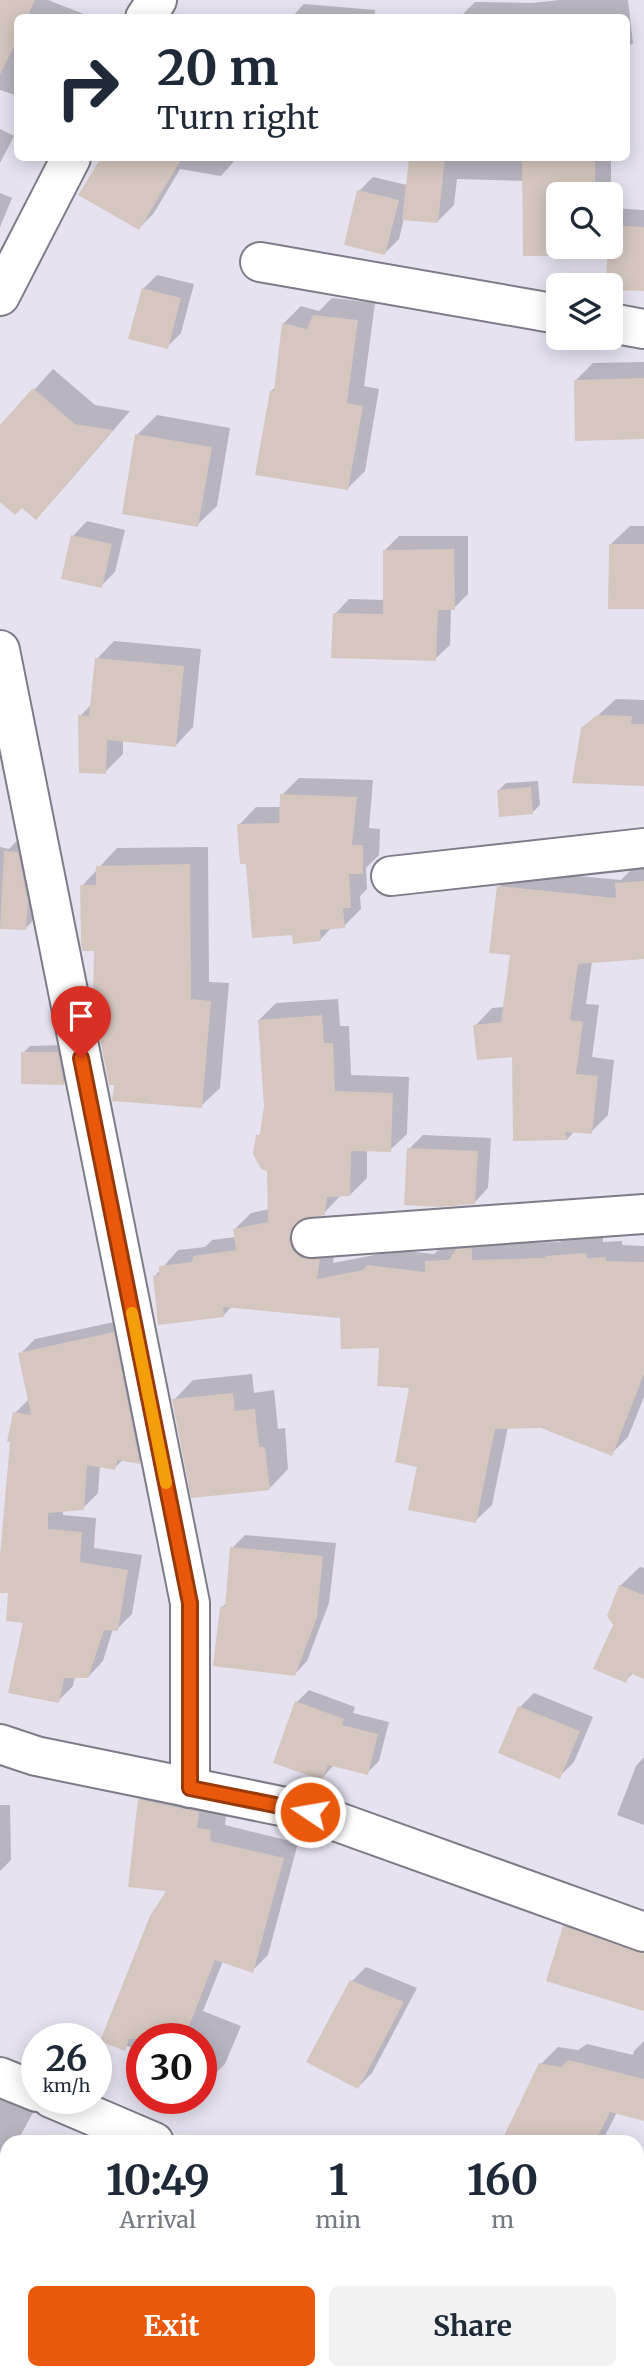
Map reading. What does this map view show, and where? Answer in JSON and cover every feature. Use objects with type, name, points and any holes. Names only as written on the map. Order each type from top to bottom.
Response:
[{"type":"street","points":[[0,296],[69,161]]},
{"type":"street","points":[[260,262],[546,312]]},
{"type":"street","points":[[623,325],[644,329]]},
{"type":"street","points":[[0,650],[190,1603],[190,1788]]},
{"type":"street","points":[[391,876],[644,848]]},
{"type":"street","points":[[312,1238],[644,1214]]},
{"type":"street","points":[[0,1744],[36,1756],[310,1812],[644,1932]]},
{"type":"street","points":[[0,2077],[21,2086]]},
{"type":"street","points":[[88,2114],[138,2135]]},
{"type":"building","points":[[0,0],[35,0],[29,14],[14,14],[14,46],[0,75]]},
{"type":"building","points":[[99,161],[180,161],[139,230],[78,195]]},
{"type":"building","points":[[409,161],[445,161],[438,223],[402,220]]},
{"type":"building","points":[[522,161],[595,161],[595,182],[546,182],[546,256],[523,256]]},
{"type":"building","points":[[357,190],[399,200],[385,255],[344,245]]},
{"type":"building","points":[[623,226],[644,227],[644,291],[623,290],[623,273],[606,273],[607,259],[623,259]]},
{"type":"building","points":[[142,288],[181,298],[168,349],[128,339]]},
{"type":"building","points":[[313,315],[358,320],[347,403],[363,406],[348,490],[255,475],[270,391],[274,391],[282,323],[307,329]]},
{"type":"building","points":[[644,378],[644,439],[575,441],[574,380]]},
{"type":"building","points":[[33,388],[75,424],[113,430],[36,520],[22,508],[15,515],[0,502],[0,425]]},
{"type":"building","points":[[135,434],[212,447],[198,527],[122,514]]},
{"type":"building","points":[[71,535],[112,544],[102,588],[61,579]]},
{"type":"building","points":[[609,544],[644,544],[644,609],[608,609]]},
{"type":"building","points":[[454,549],[455,610],[438,610],[436,661],[331,658],[333,613],[383,614],[383,550]]},
{"type":"building","points":[[95,658],[184,666],[176,747],[107,740],[106,774],[79,773],[78,715],[89,716]]},
{"type":"building","points":[[597,715],[632,716],[631,724],[644,724],[644,786],[572,783],[581,728]]},
{"type":"building","points":[[531,787],[533,814],[499,817],[497,790]]},
{"type":"building","points":[[280,794],[357,797],[352,845],[363,845],[363,874],[349,874],[351,908],[343,908],[345,928],[320,930],[321,941],[293,944],[292,935],[252,938],[246,864],[240,864],[237,824],[279,823]]},
{"type":"building","points":[[4,851],[18,852],[28,902],[26,930],[0,929]]},
{"type":"building","points":[[190,864],[191,999],[211,1001],[202,1108],[112,1101],[114,1085],[109,1085],[93,1003],[94,951],[82,951],[80,885],[96,885],[96,866]]},
{"type":"building","points":[[644,881],[644,959],[578,964],[570,1020],[583,1022],[576,1074],[598,1076],[592,1134],[565,1132],[568,1140],[513,1141],[512,1057],[477,1060],[473,1025],[501,1022],[510,955],[489,953],[497,886],[616,898],[615,883]]},
{"type":"building","points":[[322,1015],[324,1043],[333,1043],[335,1091],[393,1093],[391,1152],[351,1151],[350,1196],[327,1197],[325,1215],[299,1220],[291,1229],[289,1240],[293,1251],[302,1258],[320,1259],[317,1279],[363,1270],[367,1265],[425,1272],[425,1261],[449,1260],[456,1249],[472,1248],[472,1260],[545,1258],[586,1253],[587,1258],[606,1257],[606,1261],[644,1262],[644,1374],[612,1456],[541,1428],[495,1429],[476,1523],[408,1510],[417,1467],[395,1462],[409,1388],[377,1386],[379,1348],[341,1349],[340,1318],[223,1307],[224,1317],[158,1325],[153,1276],[159,1275],[159,1266],[192,1262],[193,1256],[236,1250],[233,1229],[268,1222],[267,1171],[261,1169],[253,1154],[256,1135],[260,1135],[264,1106],[258,1020]]},
{"type":"building","points":[[21,1052],[58,1052],[64,1085],[21,1084]]},
{"type":"building","points":[[407,1148],[478,1151],[475,1204],[440,1207],[404,1205]]},
{"type":"building","points":[[114,1332],[140,1464],[117,1460],[115,1470],[87,1465],[84,1510],[48,1513],[48,1529],[82,1532],[80,1562],[128,1570],[118,1631],[104,1630],[88,1678],[64,1678],[59,1703],[8,1693],[23,1623],[6,1621],[8,1593],[0,1593],[0,1556],[10,1442],[7,1442],[13,1412],[31,1415],[18,1353]]},
{"type":"building","points":[[233,1393],[235,1411],[255,1409],[259,1447],[265,1447],[270,1490],[191,1498],[172,1399]]},
{"type":"building","points":[[230,1547],[323,1556],[317,1617],[295,1676],[213,1666],[220,1607],[225,1607]]},
{"type":"building","points":[[619,1585],[644,1595],[644,1679],[630,1673],[626,1683],[593,1669],[613,1625],[607,1616]]},
{"type":"building","points":[[295,1701],[344,1719],[342,1725],[378,1734],[368,1775],[328,1765],[322,1780],[273,1763]]},
{"type":"building","points":[[518,1706],[580,1731],[560,1779],[498,1753]]},
{"type":"building","points":[[138,1799],[199,1812],[197,1828],[211,1830],[210,1841],[284,1858],[253,1973],[215,1960],[190,2023],[126,2023],[125,2051],[112,2046],[112,2023],[107,2023],[150,1916],[166,1891],[128,1887]]},
{"type":"building","points":[[563,1926],[644,1953],[644,2011],[546,1981]]},
{"type":"building","points":[[350,1980],[404,2002],[358,2089],[306,2062]]},
{"type":"building","points":[[569,2060],[644,2079],[644,2121],[610,2112],[598,2135],[504,2135],[539,2063],[560,2067]]},
{"type":"slow traffic","points":[[132,1313],[166,1483]]},
{"type":"route","points":[[81,1058],[190,1603],[190,1788],[310,1812]]}]
